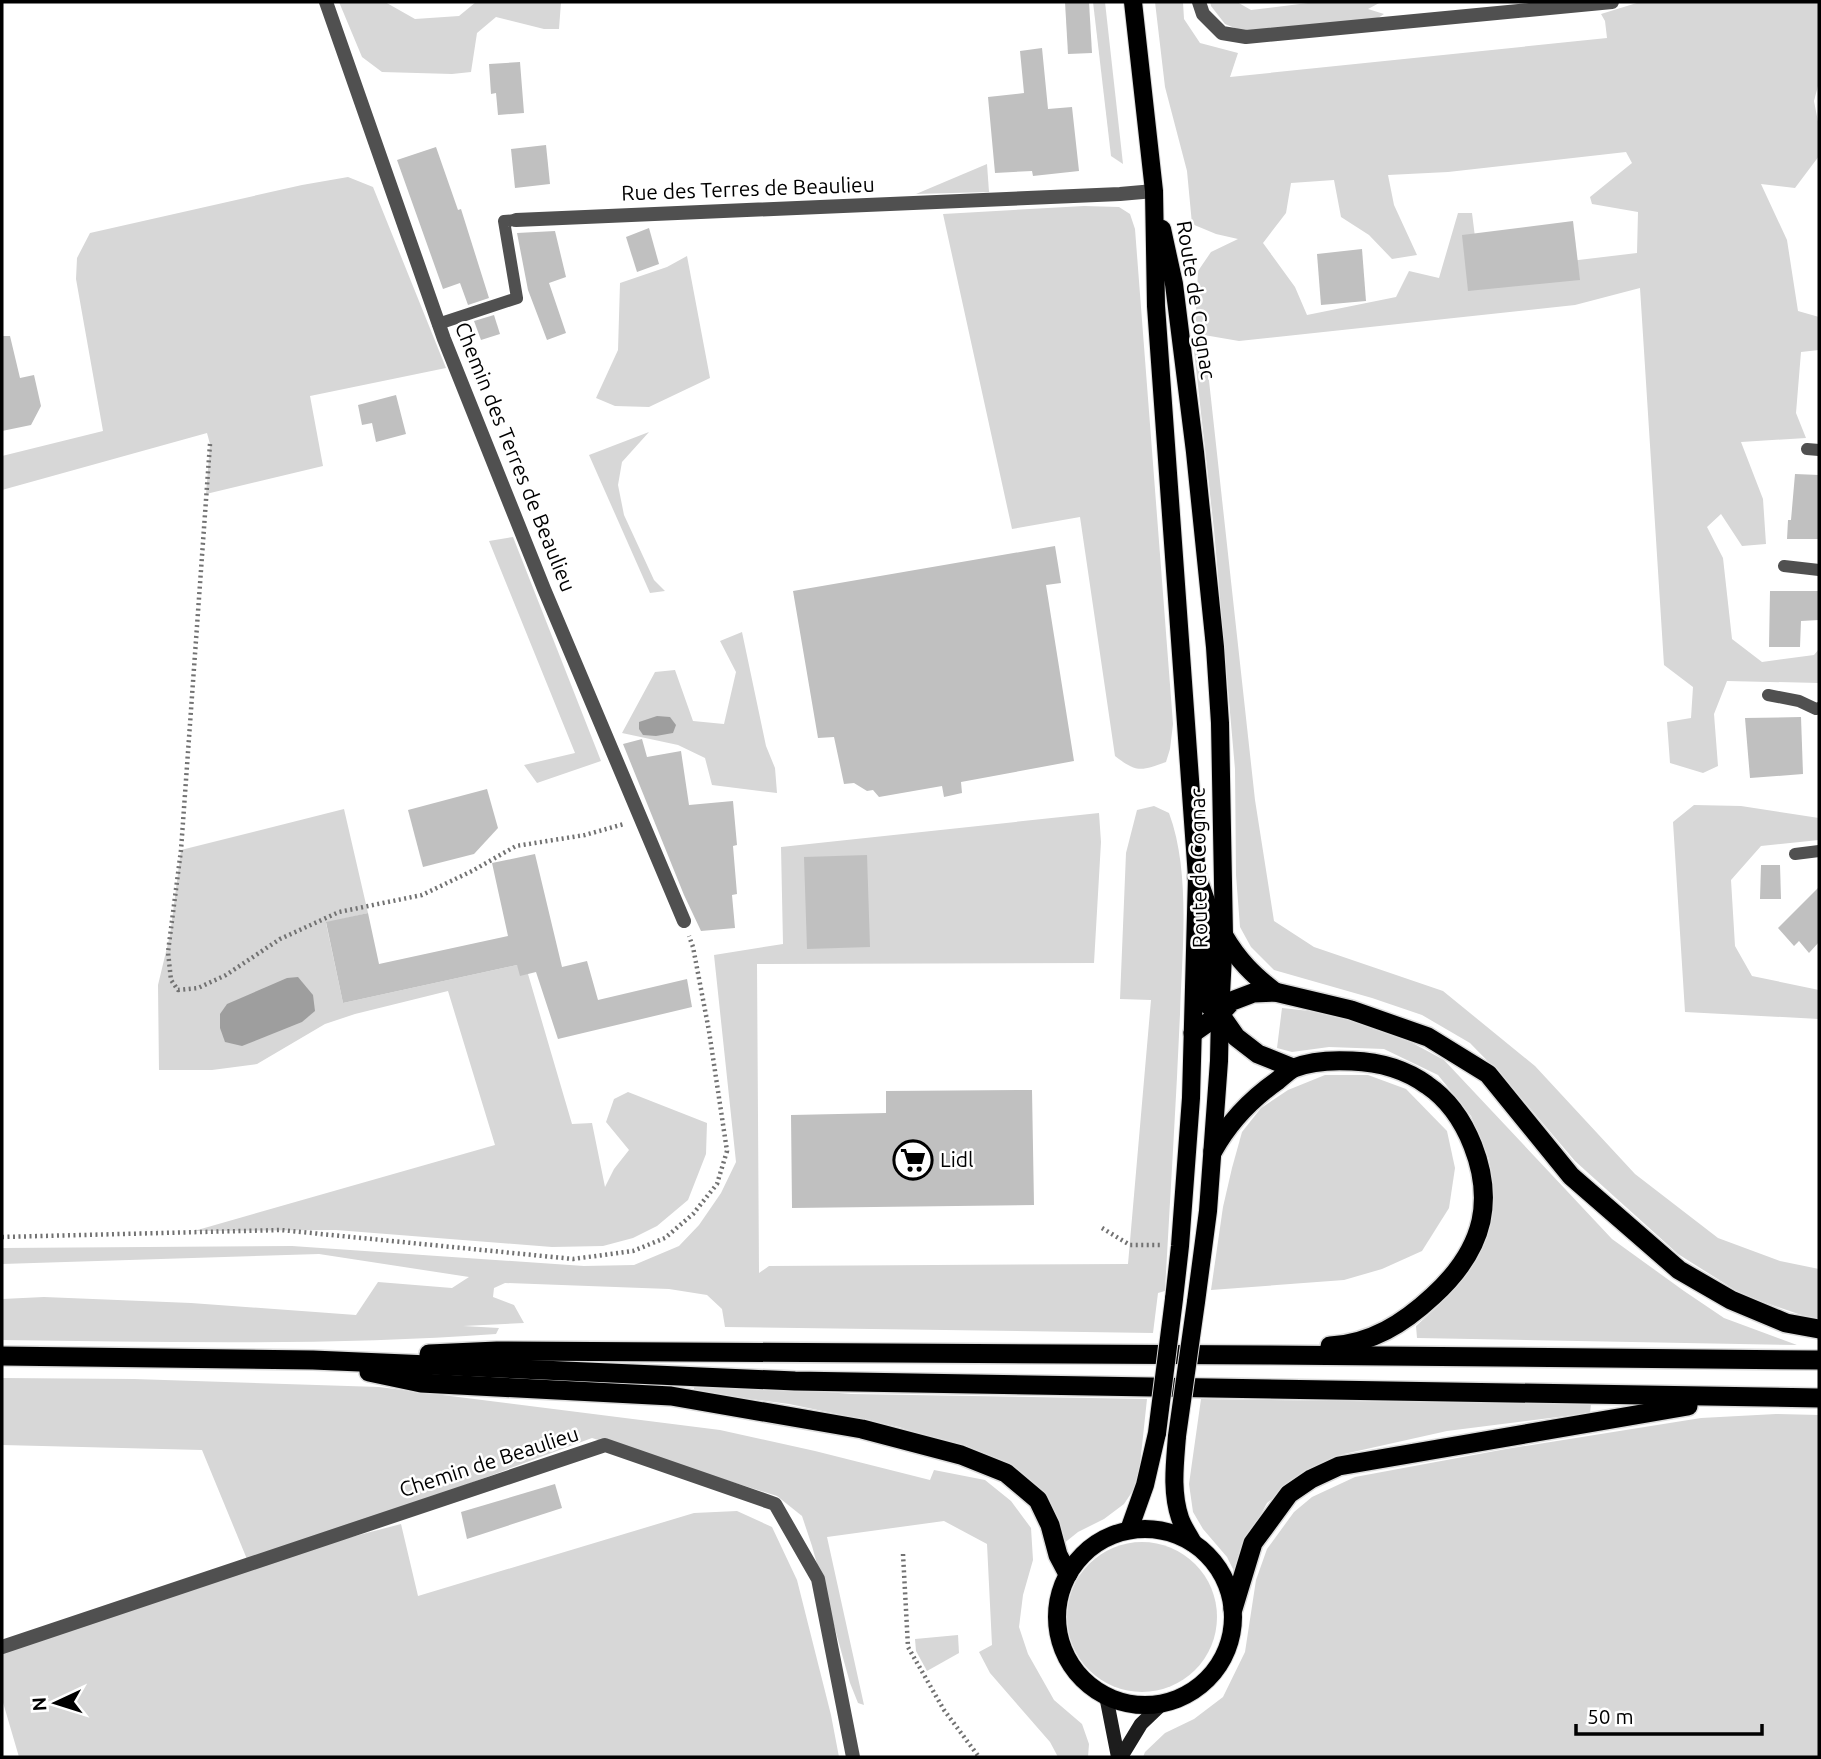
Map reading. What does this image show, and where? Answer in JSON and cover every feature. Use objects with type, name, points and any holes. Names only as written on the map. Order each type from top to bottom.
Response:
[{"type":"highway","points":[[1196,877],[1208,908],[1207,1004],[1220,1014],[1236,1037],[1258,1054],[1293,1069]]},
{"type":"highway","points":[[1224,936],[1249,971],[1275,992]]},
{"type":"highway","points":[[1193,1032],[1220,1014],[1232,1001],[1253,993],[1275,992],[1351,1010],[1427,1037],[1488,1074],[1571,1176],[1679,1270],[1731,1300],[1786,1323],[1819,1329]]},
{"type":"highway","points":[[1213,1151],[1243,1109],[1293,1069],[1343,1060],[1373,1062],[1427,1084],[1444,1100],[1473,1144],[1482,1171],[1481,1222],[1472,1246],[1462,1266],[1445,1286],[1414,1314],[1384,1333],[1345,1345],[1268,1355]]},
{"type":"highway","points":[[313,1360],[497,1351],[1819,1360]]},
{"type":"highway","points":[[2,1356],[313,1360],[795,1381],[1819,1398]]},
{"type":"highway","points":[[313,1360],[421,1383],[671,1396],[862,1429],[961,1455],[1006,1473],[1038,1500],[1050,1525],[1058,1555],[1068,1574]]},
{"type":"highway","points":[[1233,1609],[1253,1543],[1289,1494],[1339,1465],[1737,1398]]},
{"type":"main road","name":"Route de Cognac","points":[[1129,1530],[1145,1485],[1157,1433],[1174,1299],[1187,1171],[1191,1098],[1196,877],[1156,306],[1154,191],[1133,2]]},
{"type":"main road","name":"Route de Cognac","points":[[1154,191],[1174,284],[1205,543],[1220,723],[1224,936],[1219,1061],[1208,1211],[1177,1436],[1174,1477],[1181,1520],[1193,1543]]},
{"type":"main road","points":[[1151,1528],[1173,1533],[1193,1543],[1213,1560],[1227,1583],[1233,1609],[1231,1636],[1222,1661],[1206,1682],[1183,1697],[1163,1703],[1131,1704],[1106,1696],[1083,1680],[1066,1657],[1058,1630],[1058,1601],[1068,1574],[1079,1558],[1093,1545],[1129,1530],[1151,1528]]},
{"type":"main road","points":[[1106,1696],[1119,1757]]},
{"type":"main road","points":[[1119,1757],[1140,1724],[1163,1703]]},
{"type":"street","name":"Chemin des Terres de Beaulieu","points":[[326,2],[438,324],[544,589],[684,921]]},
{"type":"street","points":[[1199,2],[1203,14],[1222,33],[1247,37],[1612,2]]},
{"type":"street","name":"Rue des Terres de Beaulieu","points":[[516,220],[1154,191]]},
{"type":"street","name":"Chemin de Beaulieu","points":[[2,1647],[605,1446],[775,1503],[818,1579],[853,1757]]},
{"type":"lane","name":"Rue des Terres de Beaulieu","points":[[438,324],[516,298],[504,221],[516,220]]},
{"type":"lane","points":[[1783,566],[1819,570]]},
{"type":"lane","points":[[1768,695],[1819,708]]},
{"type":"lane","points":[[1795,855],[1819,851]]},
{"type":"path","points":[[210,444],[181,850],[168,952],[171,980],[178,990],[198,988],[226,975],[280,939],[339,912],[422,895],[516,846],[585,835],[642,819]]},
{"type":"path","points":[[2,1237],[281,1230],[573,1259],[633,1251],[665,1238],[693,1214],[717,1184],[727,1151],[709,1031],[693,947],[684,921]]},
{"type":"path","points":[[1102,1228],[1130,1245],[1167,1245]]},
{"type":"path","points":[[903,1555],[908,1647],[944,1710],[979,1757]]},
{"type":"shaded area","points":[[339,2],[385,2],[415,19],[459,16],[476,2],[561,2],[559,29],[544,29],[496,17],[477,33],[471,72],[452,74],[382,72],[362,57]]},
{"type":"shaded area","points":[[1093,2],[1105,2],[1123,164],[1111,156]]},
{"type":"shaded area","points":[[1155,2],[1183,2],[1184,19],[1200,43],[1238,53],[1230,77],[1607,38],[1605,21],[1601,14],[1640,2],[1819,2],[1819,82],[1814,101],[1819,127],[1819,156],[1795,188],[1761,184],[1787,240],[1798,311],[1819,317],[1819,350],[1801,352],[1796,413],[1806,438],[1741,442],[1763,499],[1766,544],[1742,546],[1721,514],[1707,527],[1723,558],[1732,639],[1762,662],[1814,655],[1819,649],[1819,683],[1727,681],[1714,714],[1718,766],[1703,773],[1670,763],[1667,722],[1691,718],[1693,687],[1664,665],[1640,288],[1575,305],[1239,341],[1204,335],[1255,800],[1274,921],[1314,947],[1443,991],[1535,1066],[1635,1174],[1718,1238],[1780,1261],[1819,1269],[1819,1321],[1743,1295],[1678,1254],[1575,1161],[1506,1080],[1470,1043],[1422,1015],[1274,970],[1251,947],[1240,927],[1236,875],[1235,769],[1214,530],[1194,350],[1198,271],[1211,252],[1238,239],[1192,224],[1187,171],[1165,87]],"holes":[[[1626,152],[1632,163],[1590,197],[1592,204],[1638,212],[1637,253],[1570,261],[1477,253],[1472,213],[1458,213],[1439,278],[1409,271],[1396,297],[1307,315],[1295,287],[1263,243],[1286,213],[1291,183],[1334,180],[1341,217],[1369,235],[1392,259],[1417,255],[1394,205],[1388,175],[1448,172]]]},
{"type":"shaded area","points":[[1210,2],[1237,2],[1251,10],[1316,2],[1381,2],[1368,9],[1384,14],[1378,18],[1247,33],[1225,24]]},
{"type":"shaded area","points":[[987,164],[989,192],[916,194]]},
{"type":"shaded area","points":[[348,177],[373,187],[446,368],[310,396],[323,466],[206,494],[210,444],[207,433],[2,490],[2,456],[103,431],[76,279],[77,258],[90,233]]},
{"type":"shaded area","points":[[1084,206],[1119,207],[1130,214],[1135,229],[1173,724],[1166,762],[1145,769],[1134,768],[1115,756],[1080,517],[1012,529],[943,214]]},
{"type":"shaded area","points":[[687,256],[710,378],[649,407],[615,406],[596,398],[618,350],[620,283],[667,267]]},
{"type":"shaded area","points":[[649,432],[622,462],[618,485],[624,515],[654,580],[665,591],[650,593],[589,455]]},
{"type":"shaded area","points":[[513,537],[601,761],[537,783],[524,765],[575,753],[489,541]]},
{"type":"shaded area","points":[[742,632],[766,746],[775,768],[777,793],[712,785],[705,758],[678,745],[622,733],[655,672],[675,670],[693,721],[724,724],[736,672],[720,641]]},
{"type":"shaded area","points":[[657,716],[670,717],[676,725],[673,733],[643,735],[639,722]]},
{"type":"shaded area","points":[[1694,805],[1741,806],[1819,818],[1819,840],[1761,846],[1731,880],[1735,946],[1752,976],[1819,990],[1819,1019],[1685,1012],[1673,822]]},
{"type":"shaded area","points":[[1154,806],[1169,813],[1176,836],[1184,912],[1165,1291],[1158,1293],[1153,1333],[725,1327],[722,1309],[707,1295],[669,1289],[505,1283],[494,1288],[493,1297],[514,1305],[524,1323],[463,1326],[499,1328],[496,1334],[310,1342],[2,1340],[2,1299],[44,1297],[191,1303],[356,1315],[378,1282],[452,1288],[469,1277],[319,1254],[2,1264],[2,1248],[292,1246],[584,1266],[634,1265],[679,1246],[699,1225],[721,1193],[736,1162],[714,955],[783,944],[781,847],[1099,813],[1101,842],[1094,963],[757,964],[759,1273],[769,1266],[1128,1264],[1151,1000],[1120,999],[1126,853],[1137,810]]},
{"type":"shaded area","points":[[344,809],[368,913],[326,923],[343,1003],[517,965],[528,974],[572,1124],[592,1123],[605,1187],[614,1169],[629,1150],[606,1122],[614,1099],[628,1092],[707,1123],[706,1154],[688,1200],[657,1226],[633,1238],[603,1246],[552,1247],[336,1230],[194,1231],[495,1145],[448,991],[325,1024],[257,1064],[212,1070],[159,1070],[158,985],[170,935],[181,850]]},
{"type":"shaded area","points":[[298,977],[313,995],[315,1011],[302,1022],[242,1046],[225,1042],[220,1028],[220,1014],[227,1004],[287,978]]},
{"type":"shaded area","points":[[1282,1008],[1328,1013],[1405,1039],[1444,1060],[1612,1239],[1724,1318],[1797,1345],[1417,1338],[1416,1326],[1466,1274],[1481,1246],[1494,1205],[1489,1159],[1471,1116],[1438,1075],[1384,1049],[1329,1047],[1292,1052],[1277,1048]]},
{"type":"shaded area","points":[[1325,1075],[1368,1075],[1406,1089],[1447,1131],[1455,1168],[1449,1208],[1422,1251],[1382,1269],[1344,1280],[1211,1290],[1223,1207],[1242,1132],[1261,1108],[1288,1090]]},
{"type":"shaded area","points":[[2,1378],[134,1379],[379,1387],[720,1430],[930,1480],[934,1470],[985,1480],[1011,1501],[1031,1528],[1033,1560],[1023,1595],[1019,1627],[1028,1654],[1054,1700],[1082,1724],[1089,1744],[1088,1757],[1058,1757],[1050,1742],[990,1673],[979,1652],[992,1645],[987,1544],[944,1521],[827,1537],[864,1705],[858,1703],[850,1683],[802,1516],[777,1496],[592,1438],[260,1561],[401,1524],[418,1596],[694,1513],[737,1511],[772,1527],[797,1580],[839,1757],[19,1757],[2,1699],[2,1647],[249,1564],[202,1450],[2,1445]]},
{"type":"shaded area","points":[[694,1384],[851,1394],[1147,1399],[1138,1483],[1124,1504],[1063,1544],[1038,1489],[988,1458],[899,1427],[789,1404],[694,1392]]},
{"type":"shaded area","points":[[1201,1399],[1591,1404],[1590,1413],[1447,1431],[1344,1454],[1310,1469],[1267,1503],[1234,1571],[1227,1557],[1203,1529],[1193,1512],[1189,1484]]},
{"type":"shaded area","points":[[1819,1415],[1819,1757],[1143,1757],[1165,1733],[1194,1719],[1223,1697],[1245,1652],[1256,1580],[1267,1549],[1294,1512],[1312,1497],[1355,1477],[1506,1449],[1701,1418]]},
{"type":"shaded area","points":[[1142,1542],[1171,1548],[1195,1564],[1211,1588],[1217,1617],[1211,1646],[1195,1670],[1171,1686],[1142,1692],[1113,1686],[1089,1670],[1073,1646],[1067,1617],[1073,1588],[1089,1564],[1113,1548]]},
{"type":"shaded area","points":[[958,1635],[959,1653],[927,1671],[916,1651],[915,1639]]},
{"type":"building","points":[[1065,2],[1089,2],[1092,53],[1068,54]]},
{"type":"building","points":[[1042,48],[1048,109],[1072,107],[1079,171],[1033,176],[1032,171],[995,173],[988,97],[1024,93],[1020,51]]},
{"type":"building","points":[[520,62],[524,113],[498,115],[496,93],[491,94],[489,64]]},
{"type":"building","points":[[546,145],[550,184],[515,188],[511,149]]},
{"type":"building","points":[[436,147],[458,210],[461,209],[489,298],[468,305],[460,283],[443,289],[397,160]]},
{"type":"building","points":[[1573,221],[1580,280],[1468,291],[1462,235]]},
{"type":"building","points":[[649,228],[659,264],[637,272],[626,237]]},
{"type":"building","points":[[555,231],[566,277],[549,283],[566,333],[547,340],[528,290],[517,233]]},
{"type":"building","points":[[1362,249],[1366,301],[1321,305],[1317,254]]},
{"type":"building","points":[[494,315],[500,334],[481,340],[474,321]]},
{"type":"building","points":[[2,336],[10,336],[20,378],[34,375],[41,406],[31,425],[2,431]]},
{"type":"building","points":[[396,395],[406,434],[376,442],[372,423],[362,425],[358,405]]},
{"type":"building","points":[[1795,474],[1819,475],[1819,539],[1787,539]]},
{"type":"building","points":[[1055,546],[1061,583],[1046,585],[1074,761],[961,782],[962,793],[944,797],[942,786],[879,797],[873,790],[867,791],[854,783],[844,784],[834,737],[818,738],[793,591]]},
{"type":"building","points":[[1770,591],[1819,591],[1819,620],[1801,621],[1800,647],[1769,647]]},
{"type":"building","points":[[1801,717],[1803,774],[1750,778],[1745,718]]},
{"type":"building","points":[[642,739],[647,757],[681,751],[689,805],[733,801],[737,845],[733,846],[737,894],[732,895],[735,928],[701,931],[623,744]]},
{"type":"building","points":[[487,789],[498,828],[474,854],[423,867],[408,810]]},
{"type":"building","points":[[535,854],[562,967],[587,961],[598,1000],[687,979],[692,1007],[558,1039],[536,972],[520,976],[517,965],[343,1003],[326,922],[368,913],[379,964],[508,936],[492,863]]},
{"type":"building","points":[[867,855],[870,947],[807,949],[804,857]]},
{"type":"building","points":[[1761,865],[1780,865],[1781,899],[1760,899]]},
{"type":"building","points":[[1819,887],[1819,942],[1809,953],[1799,941],[1794,946],[1778,928]]},
{"type":"building","name":"Lidl","points":[[1032,1090],[1034,1205],[792,1208],[791,1115],[886,1113],[886,1091]]},
{"type":"building","points":[[555,1484],[562,1508],[467,1539],[461,1512]]},
{"type":"place","name":"Lidl","points":[[913,1160]]}]
